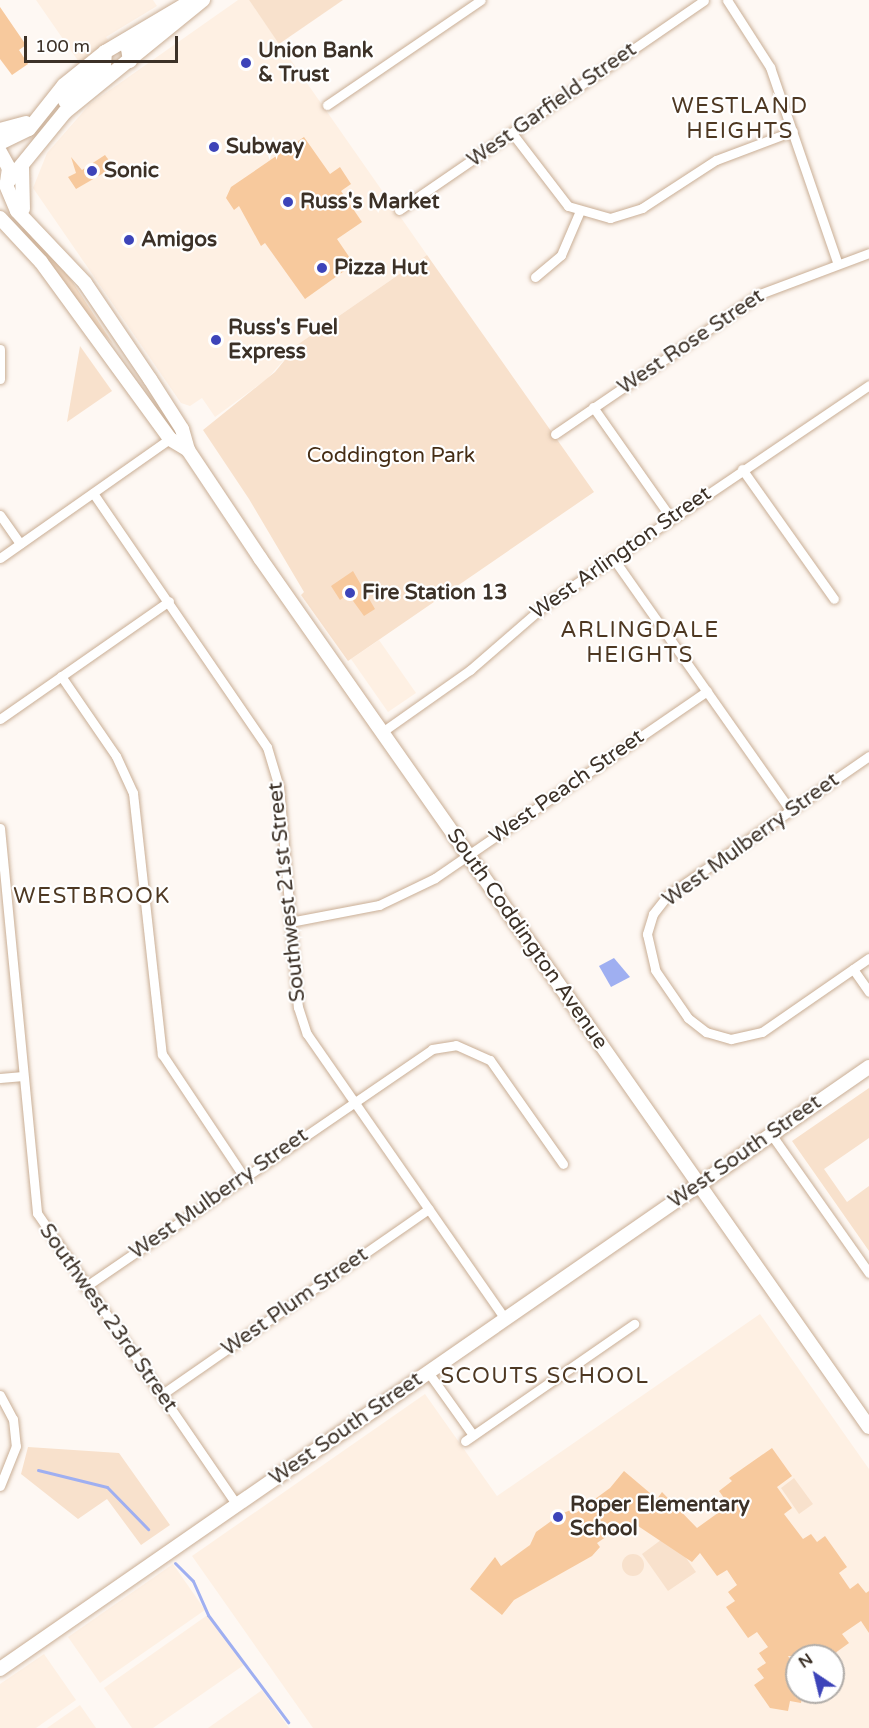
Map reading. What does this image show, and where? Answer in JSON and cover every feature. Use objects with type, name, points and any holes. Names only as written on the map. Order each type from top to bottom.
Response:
[{"type":"main road","points":[[0,143],[29,129],[64,85],[105,52],[193,0]]},
{"type":"main road","points":[[130,61],[127,54],[132,45],[198,0]]},
{"type":"main road","points":[[46,131],[80,98],[130,61],[203,0]]},
{"type":"main road","points":[[4,187],[22,166],[73,91],[104,66],[105,52]]},
{"type":"main road","points":[[0,130],[17,128],[42,110]]},
{"type":"main road","name":"South Coddington Avenue","points":[[0,152],[9,168],[4,187],[17,211],[85,284],[182,429],[188,450],[381,732],[869,1427]]},
{"type":"main road","points":[[22,166],[22,208],[38,231]]},
{"type":"main road","name":"South Coddington Avenue","points":[[0,218],[41,262],[170,439],[188,450]]},
{"type":"main road","name":"West South Street","points":[[0,1669],[869,1067]]},
{"type":"street","points":[[327,105],[481,0]]},
{"type":"street","name":"West Garfield Street","points":[[399,210],[704,0]]},
{"type":"street","points":[[727,0],[770,68],[838,264]]},
{"type":"street","points":[[512,133],[558,197],[579,213],[625,216],[716,160],[793,131]]},
{"type":"street","points":[[535,277],[561,255],[579,213]]},
{"type":"street","name":"West Rose Street","points":[[555,434],[760,294],[869,253]]},
{"type":"street","points":[[0,349],[0,379]]},
{"type":"street","name":"West Arlington Street","points":[[381,732],[613,558],[869,385]]},
{"type":"street","points":[[593,407],[671,518]]},
{"type":"street","points":[[0,558],[182,429]]},
{"type":"street","points":[[742,469],[834,599]]},
{"type":"street","name":"Southwest 21st Street","points":[[93,492],[267,747],[279,787],[301,1019],[354,1101],[505,1319]]},
{"type":"street","points":[[0,515],[20,544]]},
{"type":"street","points":[[613,558],[790,810]]},
{"type":"street","points":[[0,719],[169,601]]},
{"type":"street","points":[[60,676],[116,756],[133,793],[162,1054],[244,1177]]},
{"type":"street","name":"West Peach Street","points":[[290,922],[379,905],[426,883],[707,691]]},
{"type":"street","name":"West Mulberry Street","points":[[853,969],[762,1032],[731,1039],[706,1032],[688,1018],[655,970],[647,934],[653,914],[667,896],[869,756]]},
{"type":"street","name":"Southwest 23rd Street","points":[[0,828],[37,1213],[85,1287],[237,1505]]},
{"type":"street","points":[[0,946],[12,945]]},
{"type":"street","points":[[869,958],[853,969],[869,992]]},
{"type":"street","name":"West Mulberry Street","points":[[85,1287],[423,1053],[457,1043],[479,1053],[500,1071],[562,1164]]},
{"type":"street","points":[[0,1078],[23,1077]]},
{"type":"street","points":[[771,1134],[869,1273]]},
{"type":"street","name":"West Plum Street","points":[[161,1395],[429,1209]]},
{"type":"street","points":[[428,1372],[469,1438],[634,1324]]},
{"type":"street","points":[[0,1395],[13,1419],[15,1454],[0,1485]]},
{"type":"shaded area","points":[[36,0],[153,0],[157,6],[106,37],[111,44],[81,65]]},
{"type":"shaded area","points":[[238,0],[249,0],[427,255],[297,345],[267,379],[215,417],[202,398],[190,406],[181,403],[33,188],[47,153],[90,104]]},
{"type":"shaded area","points":[[379,640],[416,693],[388,712],[351,659]]},
{"type":"shaded area","name":"Roper Elementary School","points":[[760,1314],[869,1469],[869,1728],[313,1728],[192,1556],[425,1394],[497,1496]]},
{"type":"shaded area","points":[[173,1564],[205,1610],[100,1683],[68,1637]]},
{"type":"shaded area","points":[[209,1614],[244,1665],[153,1728],[132,1728],[104,1688]]},
{"type":"shaded area","points":[[44,1654],[76,1700],[36,1728],[0,1728],[0,1684]]},
{"type":"shaded area","points":[[262,1690],[289,1728],[208,1728]]},
{"type":"shaded area","points":[[80,1705],[96,1728],[47,1728]]},
{"type":"green space","points":[[249,0],[343,0],[279,44]]},
{"type":"green space","points":[[25,226],[70,278],[113,344],[91,322],[21,231]]},
{"type":"green space","name":"Coddington Park","points":[[427,255],[594,492],[348,661],[301,595],[304,592],[249,499],[203,430],[275,372],[297,345]]},
{"type":"green space","points":[[80,346],[112,391],[67,422]]},
{"type":"green space","points":[[869,1088],[869,1138],[824,1169],[847,1202],[869,1186],[869,1251],[792,1141]]},
{"type":"green space","points":[[28,1447],[119,1453],[170,1525],[141,1545],[107,1499],[78,1519],[21,1474]]},
{"type":"green space","points":[[794,1478],[813,1504],[799,1514],[781,1488]]},
{"type":"green space","points":[[669,1534],[696,1572],[668,1591],[642,1554]]},
{"type":"green space","points":[[633,1554],[641,1557],[644,1565],[641,1573],[633,1576],[625,1573],[622,1565],[625,1557]]},
{"type":"water","points":[[614,958],[630,977],[611,987],[599,966]]},
{"type":"building","points":[[0,7],[26,45],[19,50],[28,64],[12,75],[0,59]]},
{"type":"building","name":"Russ's Market","points":[[304,137],[330,174],[340,167],[351,184],[341,191],[362,222],[337,239],[354,264],[305,299],[265,243],[261,246],[239,206],[234,210],[226,198],[231,187]]},
{"type":"building","name":"Sonic","points":[[105,155],[114,167],[76,189],[68,177],[76,173],[71,157],[82,170]]},
{"type":"building","name":"Fire Station 13","points":[[353,571],[375,609],[364,616],[348,594],[340,600],[331,586]]},
{"type":"building","name":"Roper Elementary School","points":[[772,1448],[792,1476],[777,1487],[792,1508],[784,1514],[803,1539],[811,1534],[817,1542],[825,1536],[847,1567],[839,1573],[850,1589],[858,1583],[866,1593],[869,1591],[869,1633],[861,1621],[842,1634],[849,1643],[845,1646],[845,1644],[785,1644],[785,1704],[789,1704],[788,1711],[770,1708],[754,1685],[764,1678],[757,1669],[766,1663],[759,1653],[768,1647],[757,1632],[748,1638],[726,1607],[735,1601],[728,1592],[737,1585],[727,1570],[717,1576],[700,1553],[692,1562],[635,1524],[626,1530],[622,1526],[597,1543],[600,1547],[592,1556],[514,1600],[502,1615],[470,1589],[495,1557],[501,1566],[530,1545],[536,1532],[561,1514],[573,1509],[576,1513],[610,1488],[624,1471],[657,1499],[662,1492],[697,1528],[729,1505],[719,1491],[732,1481],[729,1478]]},
{"type":"waterway","points":[[38,1470],[107,1487],[148,1529]]},
{"type":"waterway","points":[[175,1563],[193,1581],[208,1615],[288,1722]]},
{"type":"place","name":"Union Bank & Trust","points":[[246,63]]},
{"type":"place","name":"Subway","points":[[214,147]]},
{"type":"place","name":"Sonic","points":[[92,171]]},
{"type":"place","name":"Russ's Market","points":[[288,202]]},
{"type":"place","name":"Amigos","points":[[129,240]]},
{"type":"place","name":"Pizza Hut","points":[[322,268]]},
{"type":"place","name":"Russ's Fuel Express","points":[[216,340]]},
{"type":"place","name":"Fire Station 13","points":[[350,593]]},
{"type":"place","name":"Roper Elementary School","points":[[558,1517]]},
{"type":"district","name":"WESTLAND HEIGHTS","points":[[740,118]]},
{"type":"district","name":"ARLINGDALE HEIGHTS","points":[[640,642]]},
{"type":"district","name":"WESTBROOK","points":[[92,897]]},
{"type":"district","name":"SCOUTS SCHOOL","points":[[545,1377]]}]
